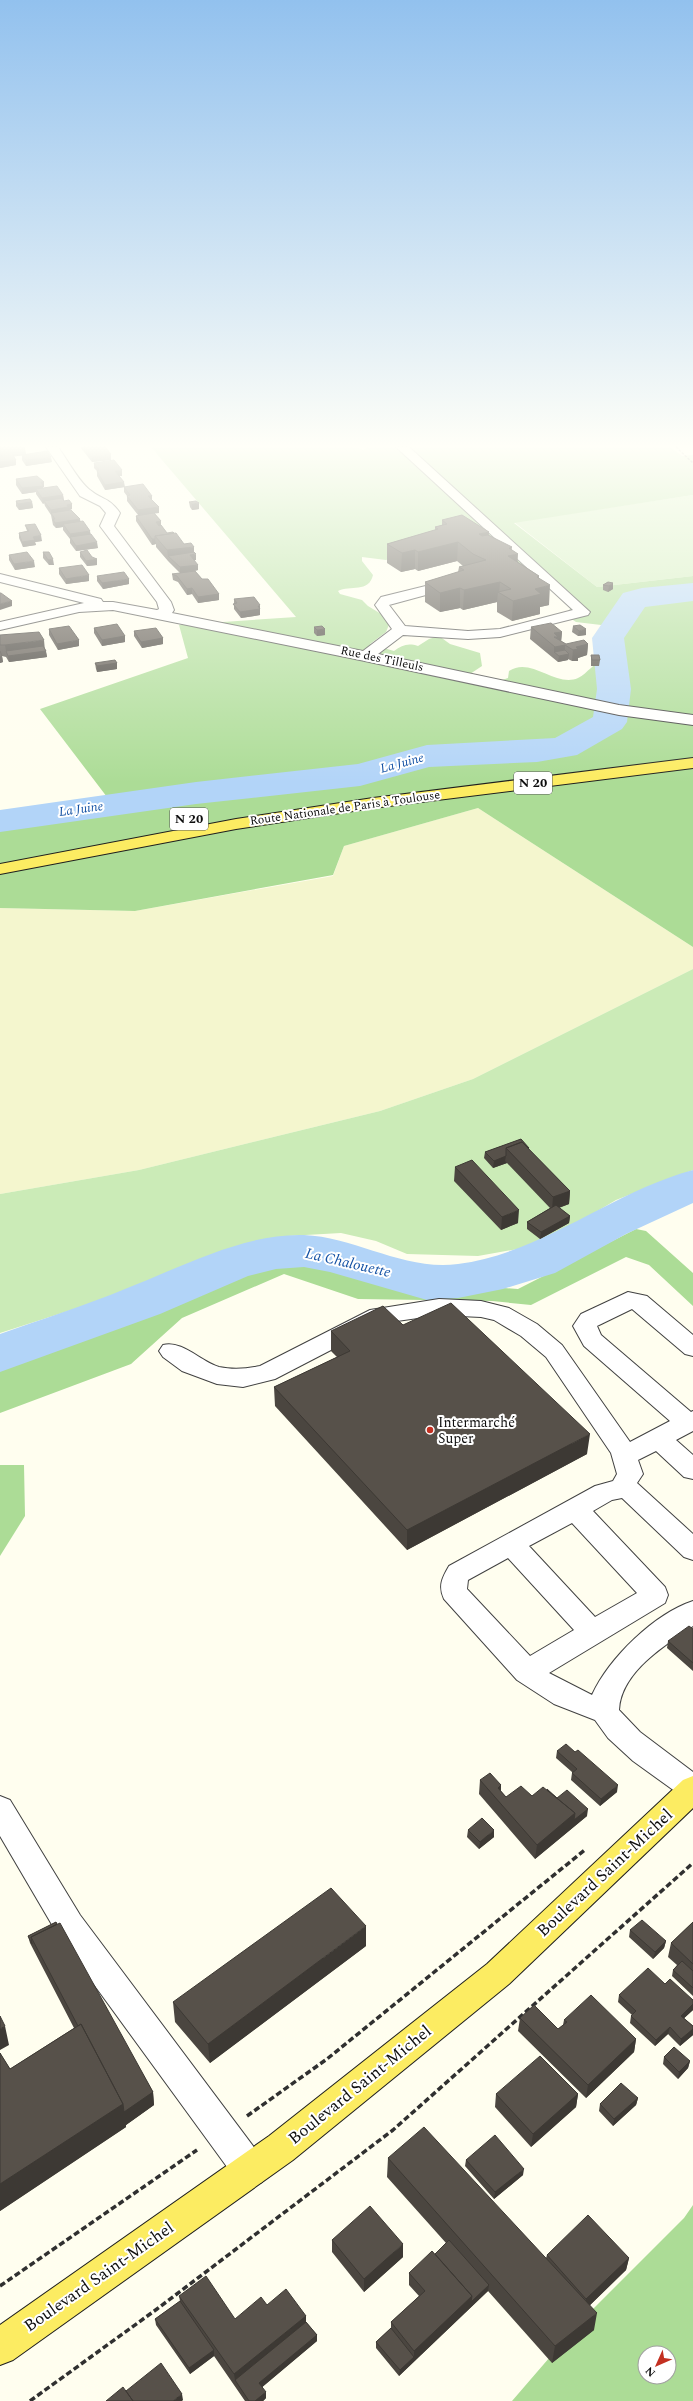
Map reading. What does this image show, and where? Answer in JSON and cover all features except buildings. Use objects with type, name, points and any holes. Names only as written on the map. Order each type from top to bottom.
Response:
[{"type":"main road","name":"Route Nationale de Paris à Toulouse","points":[[0,856],[108,834],[243,810],[378,789],[693,750]]},
{"type":"main road","name":"Route Nationale de Paris à Toulouse","points":[[0,869],[236,824],[373,803],[693,763]]},
{"type":"main road","name":"Boulevard Saint-Michel","points":[[0,2347],[281,2148],[498,1974],[693,1789]]},
{"type":"street","points":[[132,559],[164,602],[167,610],[161,614]]},
{"type":"street","points":[[366,656],[400,630],[468,635],[500,633],[583,612],[525,559]]},
{"type":"street","points":[[0,578],[113,606]]},
{"type":"street","points":[[400,630],[382,606],[386,600],[465,580]]},
{"type":"street","points":[[0,626],[79,608],[113,606]]},
{"type":"street","name":"Rue des Tilleuls","points":[[113,606],[161,614],[623,710],[693,720]]},
{"type":"street","points":[[624,1456],[690,1421],[592,1340],[585,1326],[590,1320],[628,1300],[633,1300],[640,1302],[693,1348]]},
{"type":"street","points":[[171,1351],[197,1368],[217,1375],[243,1378],[266,1373],[378,1316],[439,1307],[481,1309],[501,1314],[529,1330],[554,1351],[624,1456],[630,1474],[622,1488]]},
{"type":"street","points":[[658,1438],[693,1470]]},
{"type":"street","points":[[605,1711],[563,1697],[540,1683],[527,1672],[454,1592],[454,1581],[458,1573],[604,1493],[622,1488],[631,1491],[693,1550]]},
{"type":"street","points":[[527,1672],[655,1596],[575,1509]]},
{"type":"street","points":[[511,1544],[593,1633]]},
{"type":"street","points":[[693,1612],[658,1634],[618,1674],[604,1697],[605,1711],[620,1733],[693,1789]]},
{"type":"street","points":[[0,1809],[68,1925],[250,2170]]},
{"type":"path","name":"Boulevard Saint-Michel","points":[[0,2286],[327,2059],[590,1846]]},
{"type":"path","points":[[30,2401],[157,2308],[393,2130],[693,1863]]},
{"type":"green space","points":[[247,559],[362,559],[373,575],[371,581],[368,584],[358,588],[343,589],[338,591],[340,594],[362,600],[368,606],[391,620],[386,632],[370,644],[394,651],[405,645],[418,646],[429,639],[439,636],[450,644],[480,653],[482,666],[470,674],[499,681],[508,678],[509,671],[517,667],[526,667],[561,679],[570,680],[580,677],[599,659],[602,649],[601,625],[576,622],[570,618],[568,612],[571,607],[554,590],[545,590],[523,573],[449,559],[561,559],[597,587],[693,576],[693,947],[478,808],[344,846],[333,875],[135,911],[0,908],[0,816],[107,797],[40,709],[188,658],[179,625],[296,617]]},
{"type":"green space","points":[[561,559],[693,559],[693,576],[597,587]]},
{"type":"green space","points":[[478,808],[693,947],[693,969],[473,1079],[380,1111],[139,1170],[0,1194],[0,908],[135,911],[333,876],[344,846]]},
{"type":"green space","points":[[693,969],[693,1170],[616,1200],[540,1245],[478,1256],[407,1254],[376,1241],[341,1233],[288,1236],[254,1242],[155,1283],[0,1333],[0,1194],[139,1170],[380,1111],[473,1079]]},
{"type":"green space","points":[[636,1229],[646,1231],[693,1273],[693,1306],[649,1265],[626,1257],[531,1305],[492,1301],[358,1299],[284,1274],[182,1318],[131,1364],[0,1413],[0,1362],[91,1333],[212,1283],[284,1257],[317,1258],[440,1288],[479,1286],[518,1289]]},
{"type":"green space","points":[[0,1465],[24,1465],[25,1516],[0,1556]]},
{"type":"green space","points":[[693,2205],[693,2401],[512,2401],[581,2321],[684,2218]]},
{"type":"waterway","name":"La Juine","points":[[0,821],[196,793],[360,775],[427,756],[537,751],[564,747],[610,722],[614,689],[608,638],[634,600],[642,597],[693,592]]},
{"type":"waterway","name":"La Chalouette","points":[[0,1354],[142,1302],[234,1263],[276,1253],[304,1251],[332,1256],[427,1283],[458,1281],[503,1272],[537,1261],[609,1223],[693,1185]]},
{"type":"place","name":"Intermarché Super","points":[[430,1430]]}]
